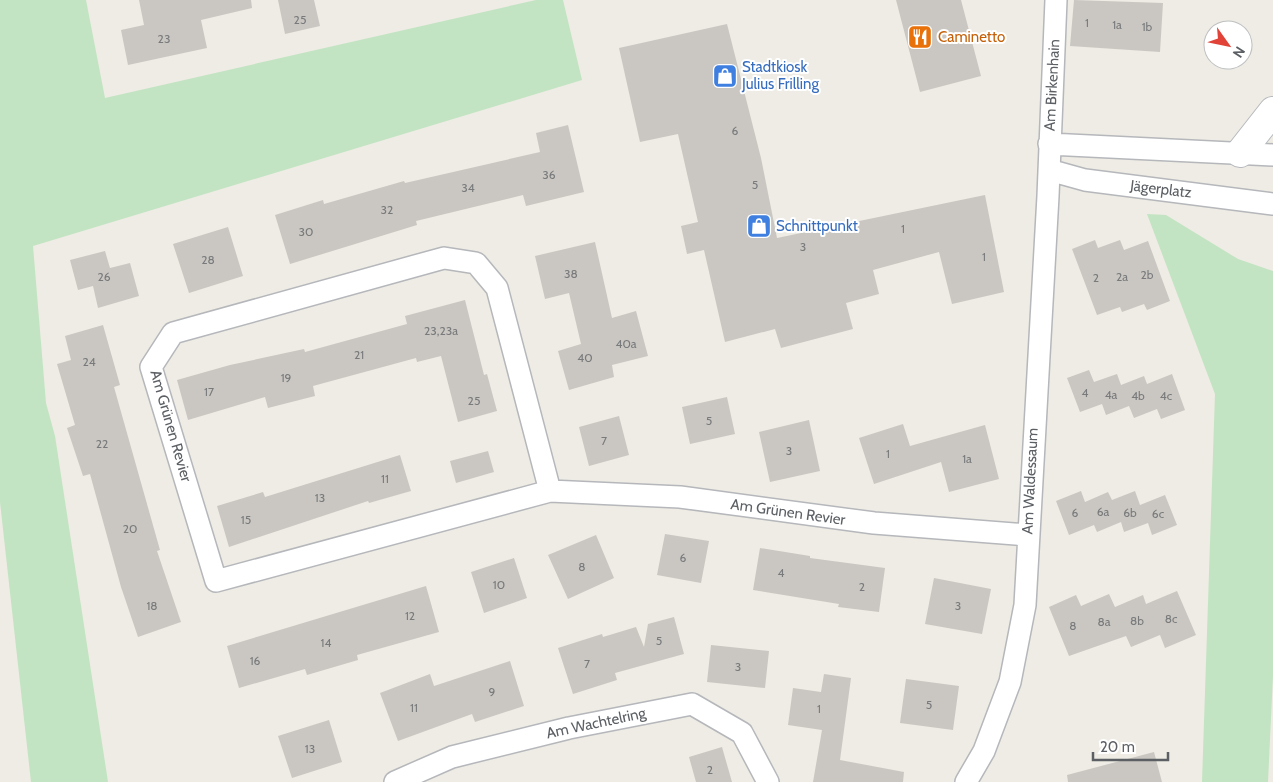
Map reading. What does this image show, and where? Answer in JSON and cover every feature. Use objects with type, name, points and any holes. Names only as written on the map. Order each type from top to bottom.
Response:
[{"type":"main road","points":[[1240,153],[1273,111]]},
{"type":"street","name":"Am Birkenhain","points":[[1049,170],[1056,0]]},
{"type":"street","points":[[1049,144],[1273,155]]},
{"type":"street","name":"Jägerplatz","points":[[1049,170],[1085,180],[1273,204]]},
{"type":"street","name":"Am Waldessaum","points":[[966,782],[984,750],[1010,682],[1025,605],[1027,535],[1049,170]]},
{"type":"street","name":"Am Grünen Revier","points":[[550,491],[497,288],[476,263],[444,258],[174,333],[151,367],[216,581],[550,491],[680,497],[874,523],[1027,535]]},
{"type":"street","name":"Am Wachtelring","points":[[395,782],[452,757],[569,728],[692,704],[742,733],[768,782]]},
{"type":"green space","points":[[0,0],[86,0],[105,98],[536,0],[563,0],[582,80],[33,246],[46,403],[55,436],[108,782],[31,782],[0,502]]},
{"type":"green space","points":[[1147,214],[1166,215],[1238,259],[1273,271],[1273,675],[1268,782],[1202,782],[1215,394]]},
{"type":"building","points":[[139,0],[251,0],[252,8],[201,20],[207,48],[128,65],[121,30],[144,25]]},
{"type":"building","points":[[278,0],[314,0],[320,26],[285,34]]},
{"type":"building","points":[[896,0],[961,0],[981,76],[920,92]]},
{"type":"building","points":[[1074,0],[1163,3],[1160,52],[1070,46]]},
{"type":"building","points":[[727,24],[761,158],[777,238],[985,195],[1004,292],[952,304],[939,252],[873,270],[879,294],[846,303],[853,329],[781,348],[775,329],[725,342],[704,250],[687,254],[681,226],[698,222],[678,134],[640,142],[619,48]]},
{"type":"building","points":[[568,125],[584,192],[526,206],[523,195],[416,221],[417,225],[290,264],[275,215],[323,200],[324,204],[404,181],[405,183],[540,152],[536,133]]},
{"type":"building","points":[[228,227],[243,276],[189,293],[173,244]]},
{"type":"building","points":[[1095,240],[1098,248],[1120,240],[1124,250],[1148,241],[1170,301],[1147,310],[1144,304],[1122,312],[1120,307],[1097,315],[1072,249]]},
{"type":"building","points":[[595,242],[612,318],[636,311],[648,356],[612,365],[614,377],[569,390],[558,351],[581,344],[569,293],[545,299],[535,256]]},
{"type":"building","points":[[105,251],[110,268],[130,263],[139,296],[98,308],[93,286],[78,290],[70,260]]},
{"type":"building","points":[[465,300],[484,375],[487,374],[497,411],[458,422],[441,356],[417,362],[416,358],[313,386],[315,396],[268,408],[265,397],[188,420],[177,380],[230,365],[304,349],[305,352],[407,324],[405,316]]},
{"type":"building","points":[[103,325],[120,385],[114,387],[160,550],[157,551],[181,622],[138,637],[121,587],[90,474],[83,476],[67,428],[75,425],[57,364],[71,360],[65,336]]},
{"type":"building","points":[[1089,370],[1094,382],[1117,374],[1121,385],[1144,376],[1147,384],[1172,374],[1185,410],[1161,419],[1157,409],[1134,418],[1129,406],[1106,415],[1102,404],[1080,412],[1067,378]]},
{"type":"building","points":[[727,397],[735,434],[690,444],[682,407]]},
{"type":"building","points":[[619,416],[629,455],[589,466],[579,427]]},
{"type":"building","points":[[809,420],[820,471],[770,482],[759,432]]},
{"type":"building","points":[[903,424],[910,446],[985,425],[999,479],[949,492],[941,462],[874,484],[859,438]]},
{"type":"building","points":[[488,451],[494,472],[456,483],[450,461]]},
{"type":"building","points":[[400,455],[411,491],[369,503],[368,501],[229,547],[217,506],[263,492],[265,497]]},
{"type":"building","points":[[1081,491],[1085,502],[1108,492],[1112,500],[1135,491],[1140,505],[1165,495],[1177,525],[1152,535],[1148,523],[1124,532],[1121,522],[1097,532],[1094,525],[1069,535],[1056,501]]},
{"type":"building","points":[[665,534],[709,541],[701,583],[657,575]]},
{"type":"building","points":[[596,535],[614,578],[568,599],[548,555]]},
{"type":"building","points":[[760,548],[810,556],[810,558],[885,568],[879,612],[838,607],[839,604],[753,590]]},
{"type":"building","points":[[514,558],[527,598],[484,613],[471,572]]},
{"type":"building","points":[[934,578],[991,589],[982,634],[925,624]]},
{"type":"building","points":[[426,586],[439,632],[357,655],[358,660],[307,675],[305,669],[239,688],[227,646]]},
{"type":"building","points":[[1177,591],[1196,635],[1165,648],[1160,635],[1131,647],[1126,636],[1069,656],[1049,607],[1076,595],[1081,606],[1109,594],[1115,607],[1143,595],[1146,604]]},
{"type":"building","points":[[674,617],[684,654],[615,673],[617,680],[573,694],[558,648],[602,634],[603,637],[636,627],[644,647],[648,624]]},
{"type":"building","points":[[711,645],[769,651],[765,688],[707,682]]},
{"type":"building","points":[[510,661],[524,706],[475,722],[472,714],[398,741],[380,693],[430,674],[434,686]]},
{"type":"building","points":[[824,674],[851,678],[840,760],[904,772],[903,782],[813,782],[822,730],[788,725],[793,688],[821,692]]},
{"type":"building","points":[[906,679],[959,686],[953,730],[900,723]]},
{"type":"building","points":[[329,720],[342,762],[292,778],[278,736]]},
{"type":"building","points":[[722,747],[732,782],[696,782],[689,757]]},
{"type":"building","points":[[1154,752],[1162,782],[1068,782],[1067,775]]},
{"type":"place","name":"Caminetto","points":[[920,37]]},
{"type":"place","name":"Stadtkiosk Julius Frilling","points":[[725,76]]},
{"type":"place","name":"Schnittpunkt","points":[[759,226]]}]
